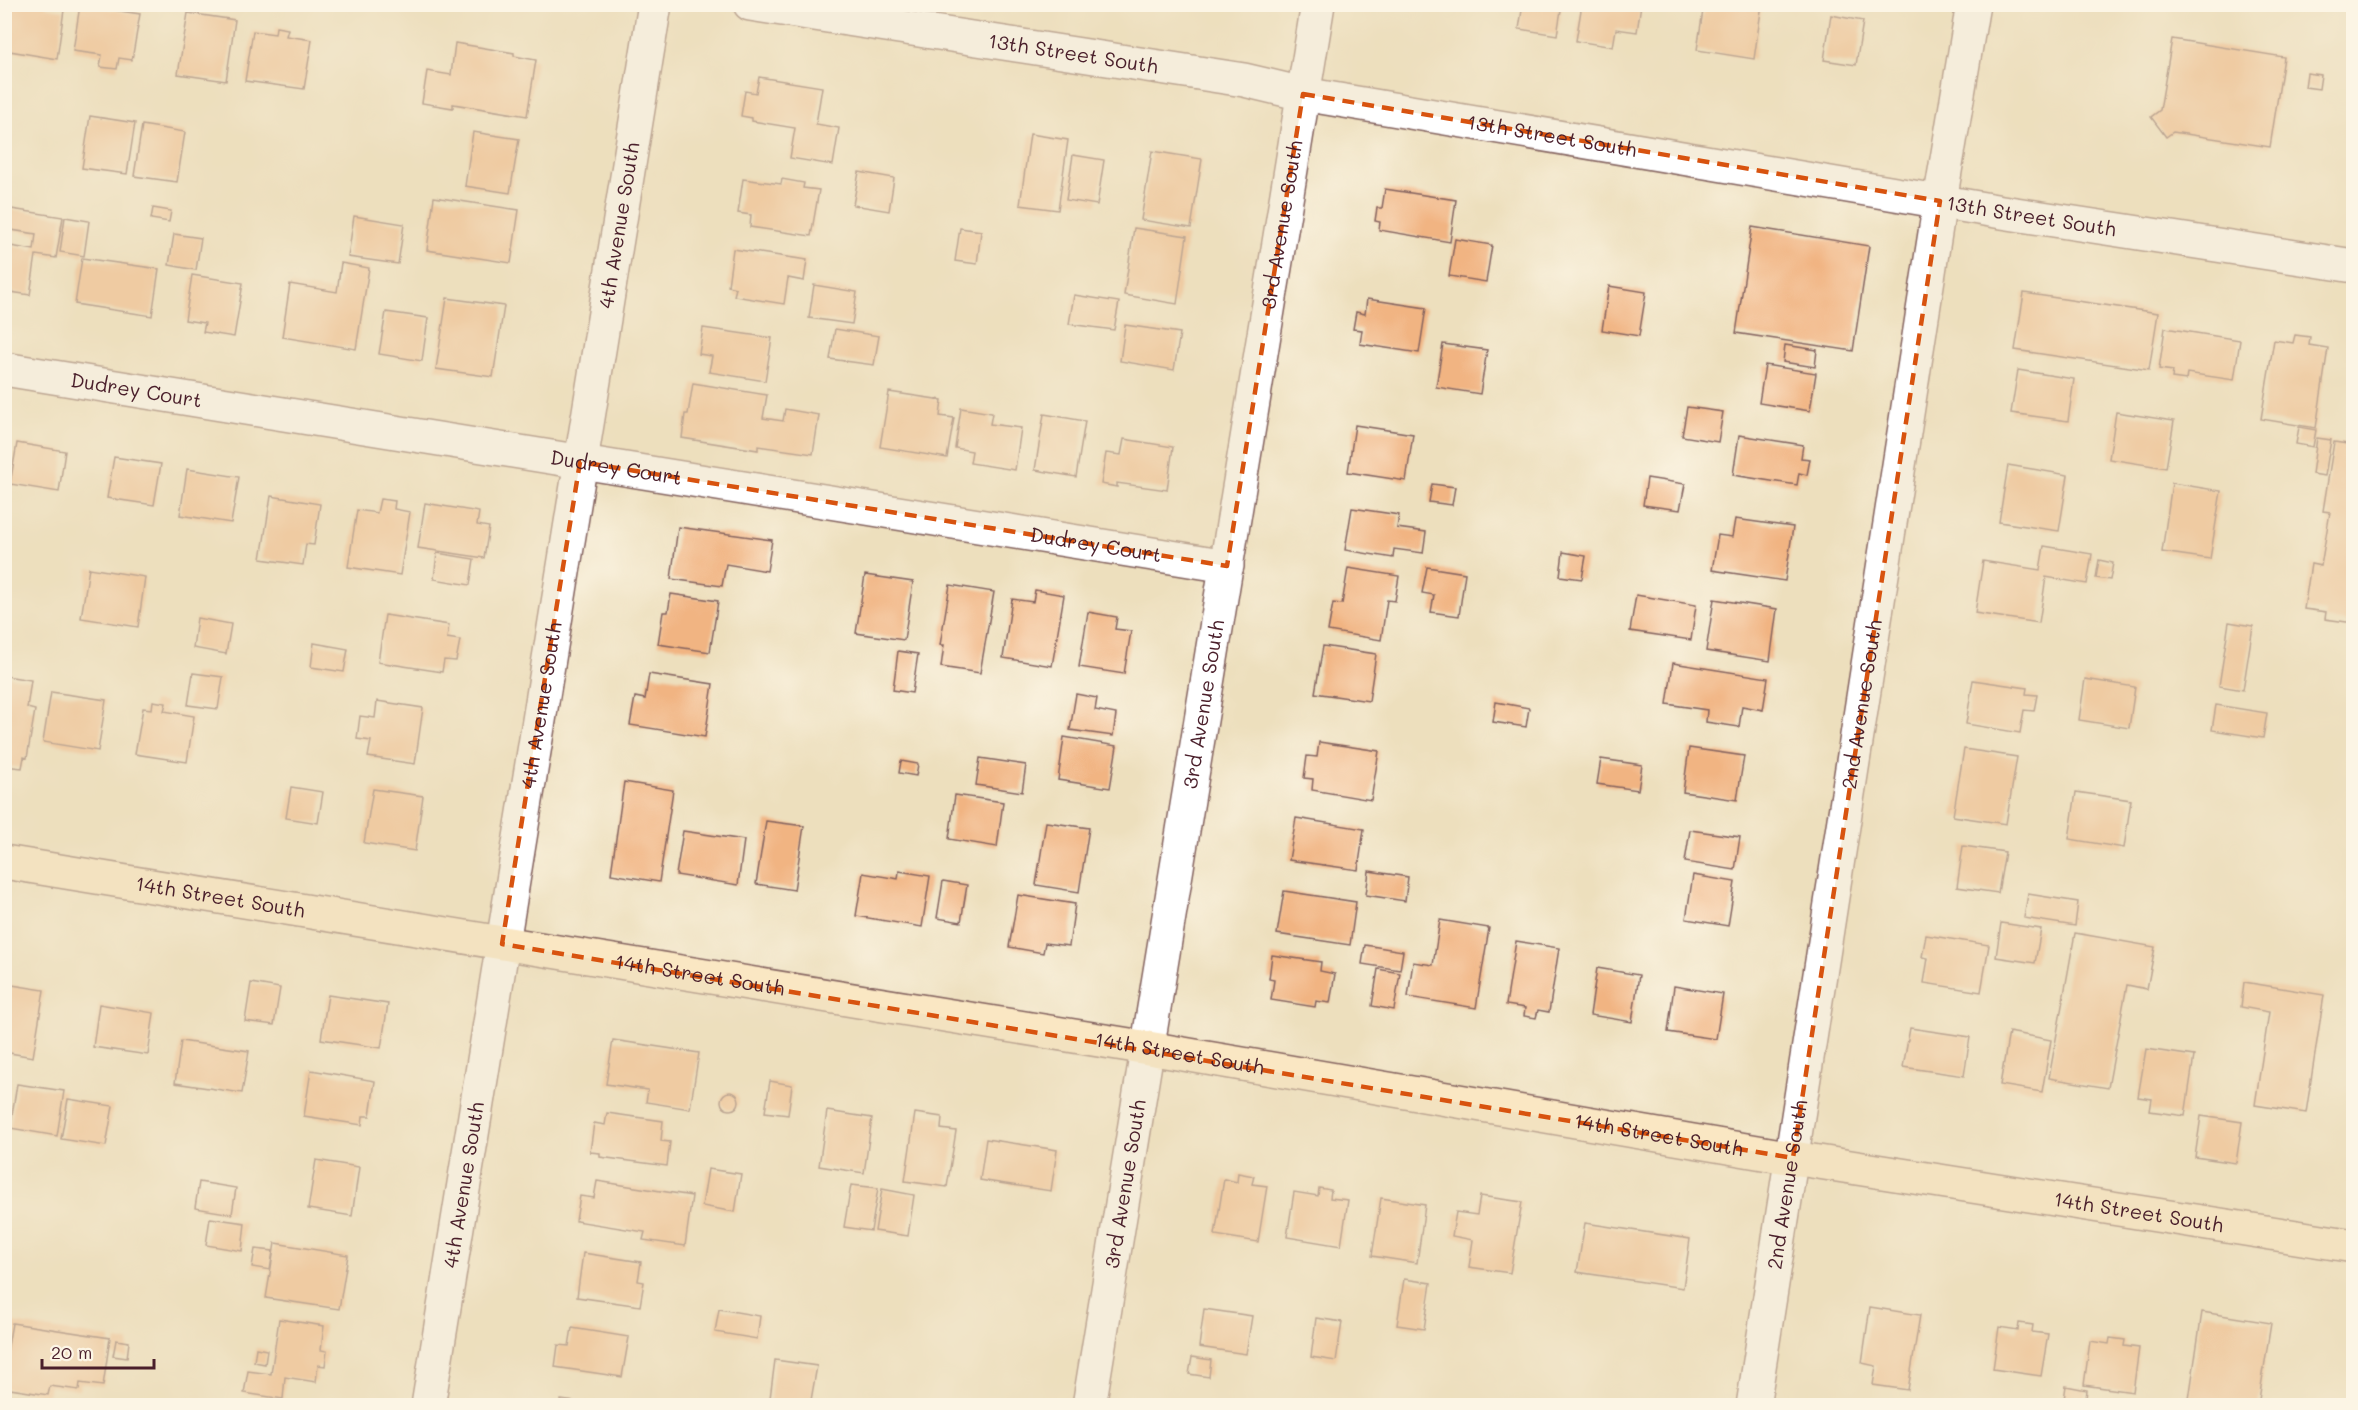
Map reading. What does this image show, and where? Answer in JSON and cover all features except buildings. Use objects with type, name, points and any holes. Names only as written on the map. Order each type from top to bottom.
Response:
[{"type":"street","name":"4th Avenue South","points":[[428,1406],[655,4]]},
{"type":"street","name":"13th Street South","points":[[750,4],[1244,80],[1303,94],[1940,201],[2354,266]]},
{"type":"street","name":"3rd Avenue South","points":[[1089,1406],[1317,4]]},
{"type":"street","name":"2nd Avenue South","points":[[1753,1406],[1940,201],[1973,4]]},
{"type":"street","name":"Dudrey Court","points":[[4,369],[1227,566]]},
{"type":"street","name":"14th Street South","points":[[4,862],[1148,1048],[1793,1158],[2354,1246]]},
{"type":"highlighted area","points":[[1303,94],[1940,201],[1793,1158],[502,944],[580,462],[1227,566]]}]
